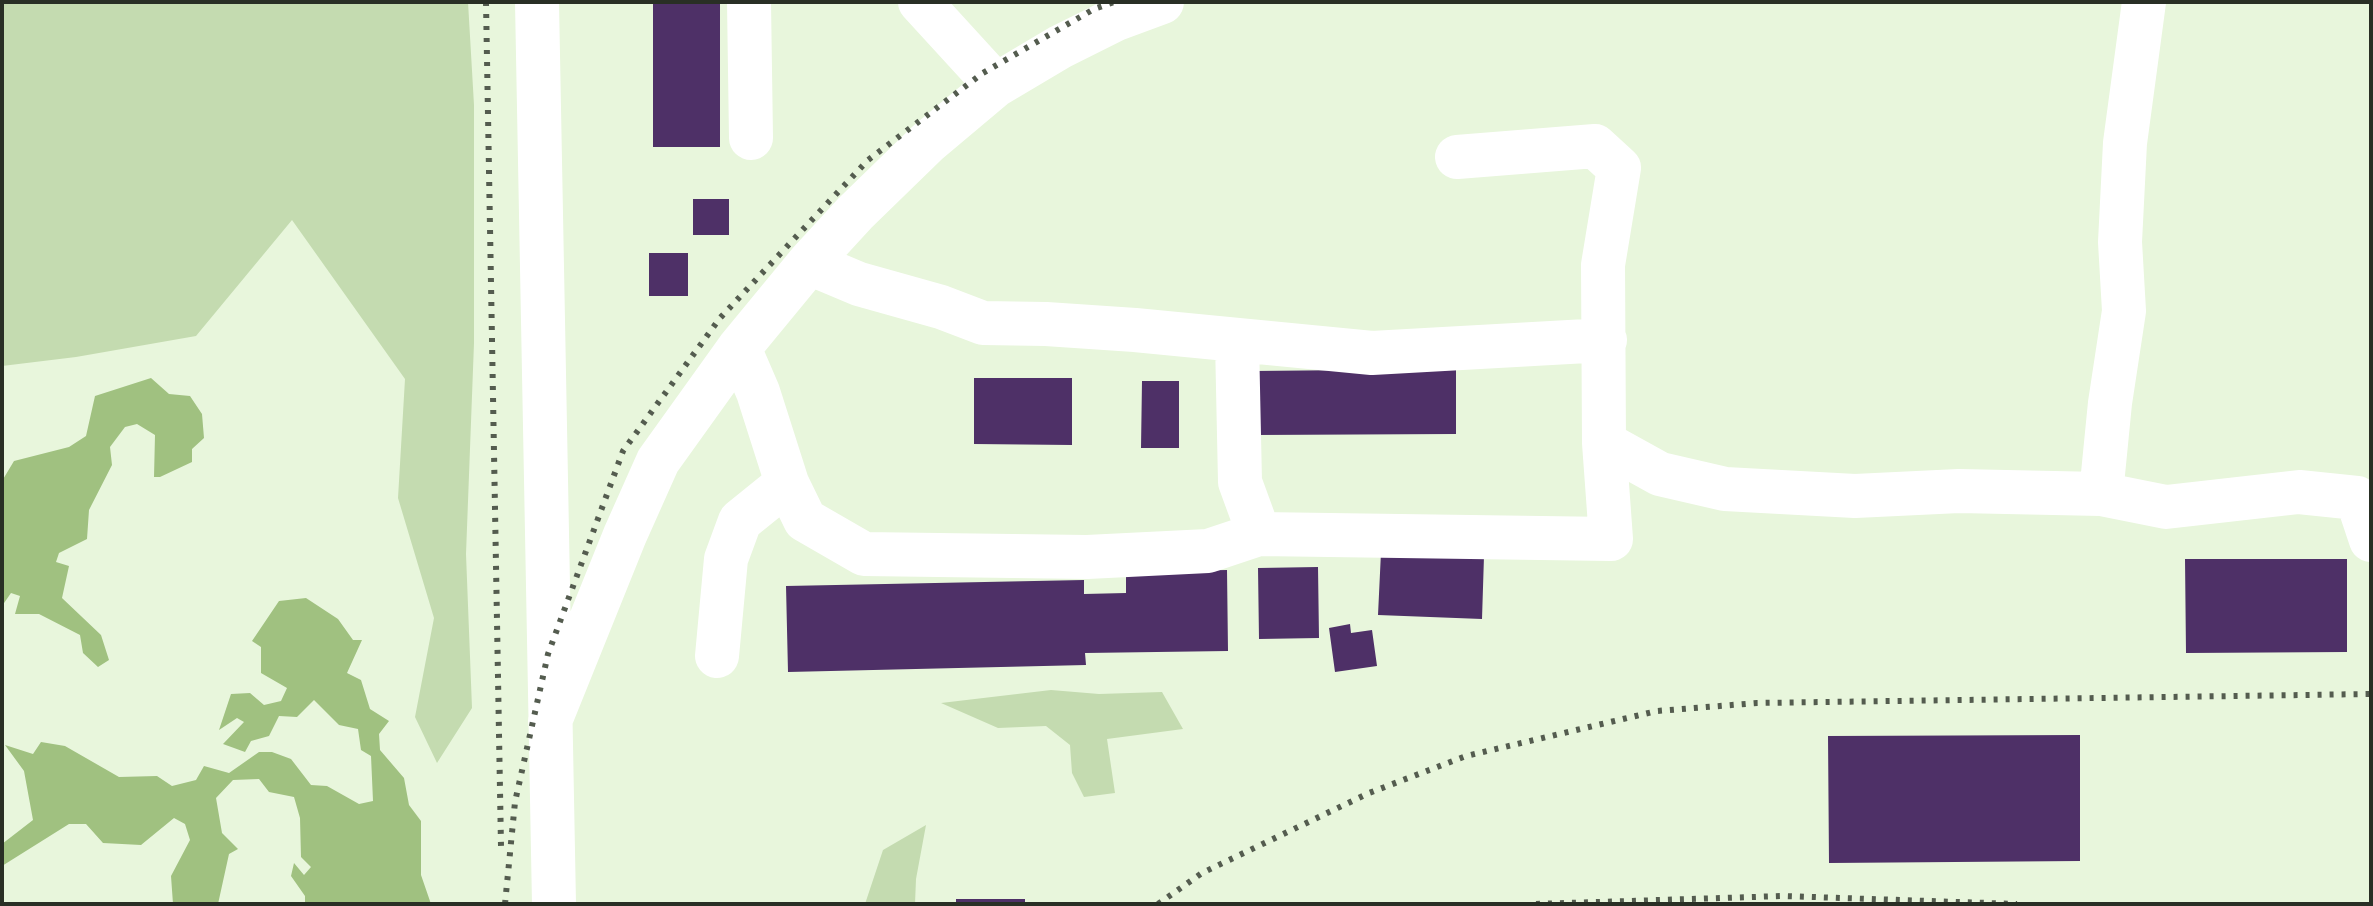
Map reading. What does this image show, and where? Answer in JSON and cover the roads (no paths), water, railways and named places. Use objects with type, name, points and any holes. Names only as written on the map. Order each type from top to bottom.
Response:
[{"type":"street","points":[[537,2],[554,904]]},
{"type":"street","points":[[749,2],[751,138]]},
{"type":"street","points":[[920,2],[996,85]]},
{"type":"street","points":[[550,721],[658,461],[739,348],[809,263],[927,143],[996,85],[1060,47],[1116,19],[1162,2]]},
{"type":"street","points":[[2101,494],[2110,403],[2124,311],[2120,242],[2125,143],[2144,2]]},
{"type":"street","points":[[739,348],[758,392],[787,483],[805,520],[864,554],[1087,557],[1193,552],[1208,551],[1259,534],[1611,539],[1604,443],[1603,265],[1619,168],[1595,146],[1457,157]]},
{"type":"street","points":[[809,263],[859,284],[941,307],[983,323],[1135,330],[1372,353],[1605,340]]},
{"type":"street","points":[[1237,341],[1240,482],[1259,534]]},
{"type":"street","points":[[1604,443],[1660,474],[1725,489],[1855,496],[1959,491],[2101,494],[2166,507],[2299,492],[2357,498],[2371,540]]},
{"type":"street","points":[[717,656],[726,559],[740,521],[787,483]]},
{"type":"railway","points":[[486,2],[501,846]]},
{"type":"railway","points":[[505,904],[515,802],[548,654],[623,451],[720,318],[868,160],[983,73],[1094,9],[1114,2]]},
{"type":"railway","points":[[1158,904],[1202,873],[1369,793],[1466,756],[1657,711],[1757,703],[2371,694]]},
{"type":"railway","points":[[1536,904],[1783,896],[2017,904]]}]
